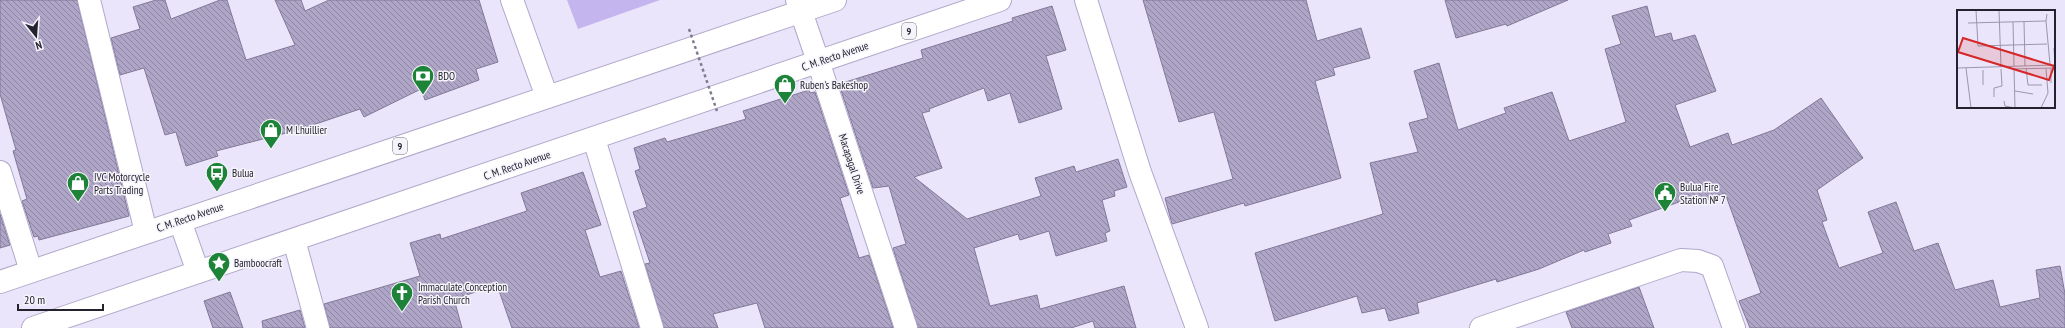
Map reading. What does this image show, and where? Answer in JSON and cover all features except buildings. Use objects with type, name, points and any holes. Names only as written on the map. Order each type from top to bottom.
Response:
[{"type":"main road","points":[[89,0],[146,232]]},
{"type":"main road","points":[[512,0],[547,97]]},
{"type":"main road","name":"C. M. Recto Avenue","points":[[0,282],[547,97],[799,6],[835,0]]},
{"type":"main road","name":"C. M. Recto Avenue","points":[[33,328],[594,139],[818,61],[1000,0]]},
{"type":"main road","points":[[1086,0],[1140,172],[1197,328]]},
{"type":"main road","name":"Macapagal Drive","points":[[799,6],[906,328]]},
{"type":"main road","points":[[594,139],[652,328]]},
{"type":"main road","points":[[0,172],[31,271]]},
{"type":"main road","points":[[180,221],[198,272]]},
{"type":"main road","points":[[294,240],[318,328]]},
{"type":"main road","points":[[1481,328],[1681,260],[1698,261],[1712,266],[1734,328]]},
{"type":"path","points":[[689,29],[717,111]]},
{"type":"shaded area","points":[[567,0],[660,0],[578,29]]},
{"type":"place","name":"BDO","points":[[423,96]]},
{"type":"place","name":"Ruben's Bakeshop","points":[[785,104]]},
{"type":"place","name":"M Lhuillier","points":[[271,150]]},
{"type":"place","name":"Bulua","points":[[217,192]]},
{"type":"place","name":"IVC Motorcycle Parts Trading","points":[[78,202]]},
{"type":"place","name":"Bulua Fire Station № 7","points":[[1665,212]]},
{"type":"place","name":"Bamboocraft","points":[[219,282]]},
{"type":"place","name":"Immaculate Conception Parish Church","points":[[402,312]]}]
